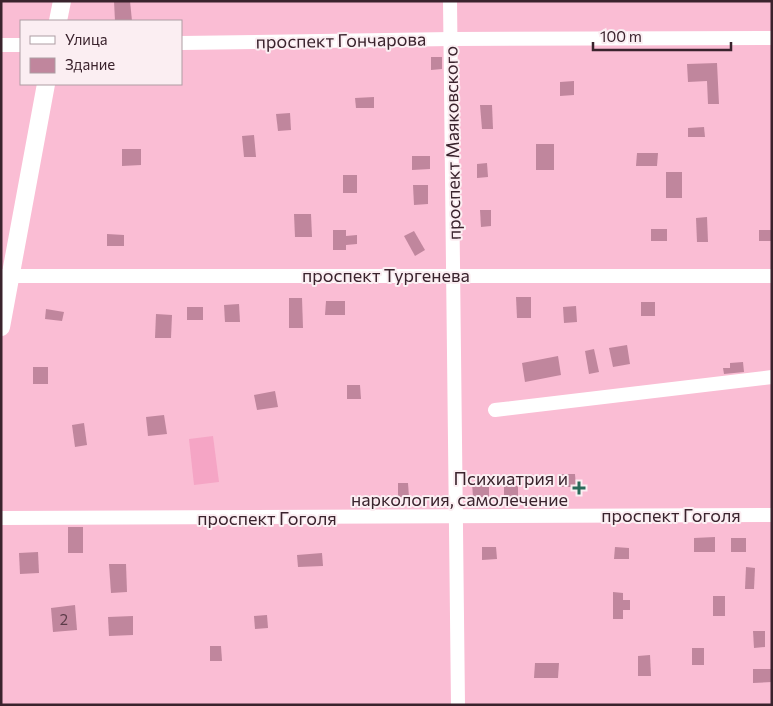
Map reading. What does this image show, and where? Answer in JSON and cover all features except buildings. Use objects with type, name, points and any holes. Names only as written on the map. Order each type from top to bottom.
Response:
[{"type":"main road","points":[[58,20],[62,1]]},
{"type":"main road","points":[[1,327],[6,276],[46,85]]},
{"type":"street","name":"проспект Маяковского","points":[[450,1],[458,705]]},
{"type":"street","name":"проспект Гончарова","points":[[182,43],[451,39],[772,38]]},
{"type":"street","points":[[1,45],[20,45]]},
{"type":"street","name":"проспект Тургенева","points":[[6,276],[772,276]]},
{"type":"street","points":[[495,410],[772,377]]},
{"type":"street","name":"проспект Гоголя","points":[[1,518],[772,515]]},
{"type":"shaded area","points":[[213,436],[219,482],[194,485],[189,439]]},
{"type":"place","name":"Психиатрия и наркология, самолечение","points":[[579,488]]}]
